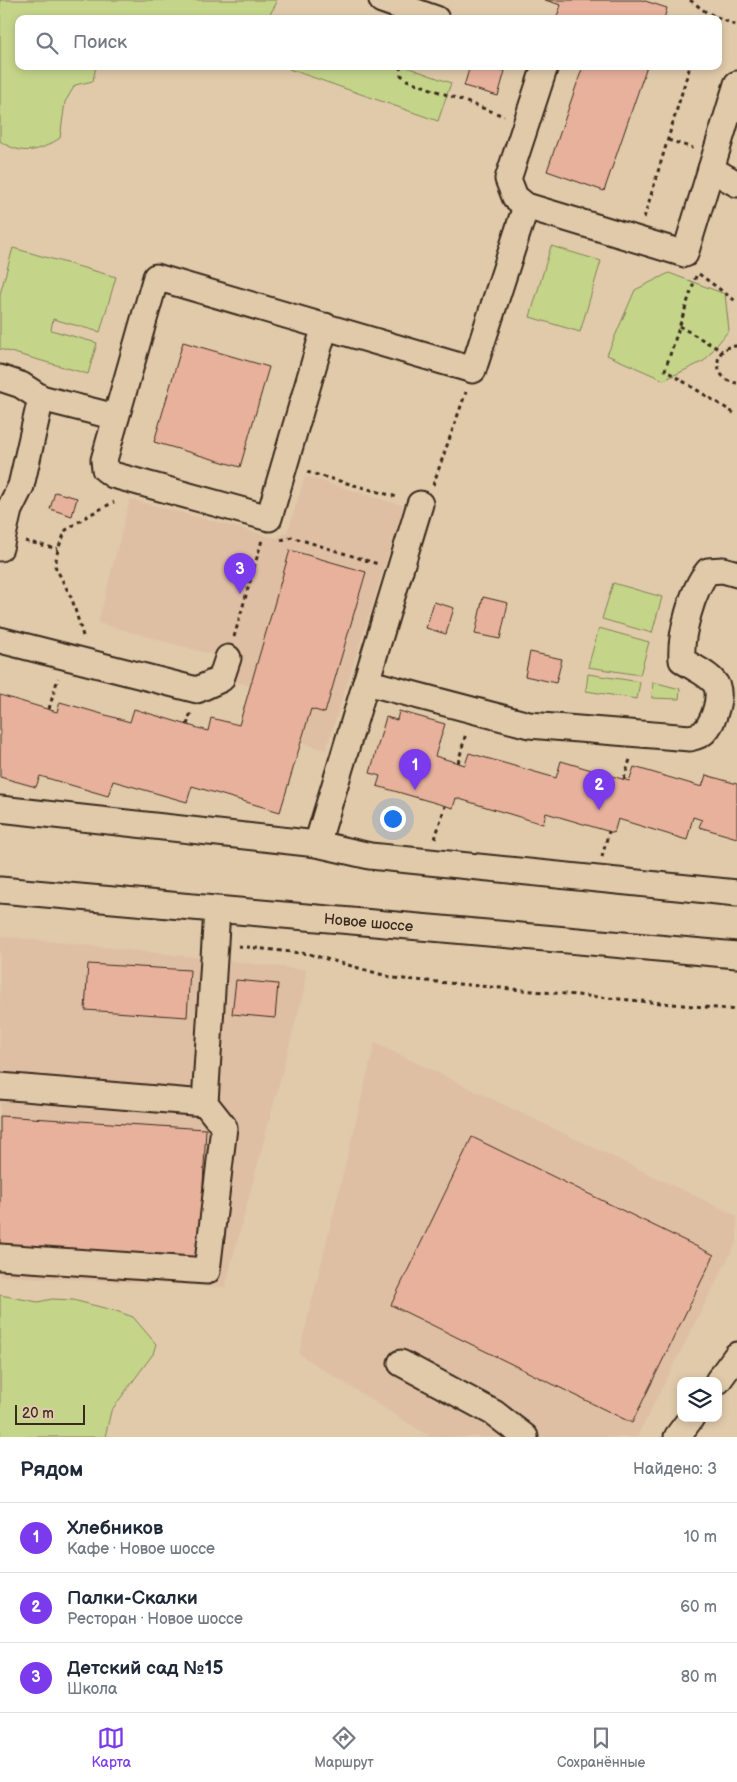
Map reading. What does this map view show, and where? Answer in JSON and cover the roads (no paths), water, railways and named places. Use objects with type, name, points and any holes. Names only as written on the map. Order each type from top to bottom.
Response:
[{"type":"street","points":[[382,0],[425,15]]},
{"type":"street","points":[[544,70],[508,179],[515,197],[526,206],[685,254],[737,84]]},
{"type":"street","points":[[710,169],[737,184]]},
{"type":"street","points":[[324,326],[284,465],[268,536],[126,478],[113,475],[105,468],[104,460],[156,277],[324,326],[473,370],[526,206]]},
{"type":"street","points":[[0,378],[21,384],[41,398],[116,417]]},
{"type":"street","points":[[2,541],[9,510],[21,486],[41,398]]},
{"type":"street","points":[[317,844],[420,504]]},
{"type":"street","points":[[366,682],[530,725],[690,738],[704,732],[712,721],[719,693],[716,683],[704,673],[695,670],[682,660],[681,644],[699,582],[708,571],[724,570],[737,574]]},
{"type":"street","points":[[0,640],[197,690],[221,679],[228,658]]},
{"type":"street","points":[[0,809],[317,844],[370,856],[737,893]]},
{"type":"street","name":"Новое шоссе","points":[[0,890],[737,955]]},
{"type":"street","points":[[0,1257],[207,1270],[224,1127],[205,1103],[217,910]]},
{"type":"street","points":[[0,1086],[205,1103]]},
{"type":"street","points":[[721,1377],[737,1355]]},
{"type":"street","points":[[401,1363],[494,1413],[524,1437]]},
{"type":"street","points":[[677,1437],[688,1422]]},
{"type":"place","name":"Детский сад №15","points":[[240,594]]},
{"type":"place","name":"Хлебников","points":[[415,790]]},
{"type":"place","name":"Палки-Скалки","points":[[599,810]]}]
